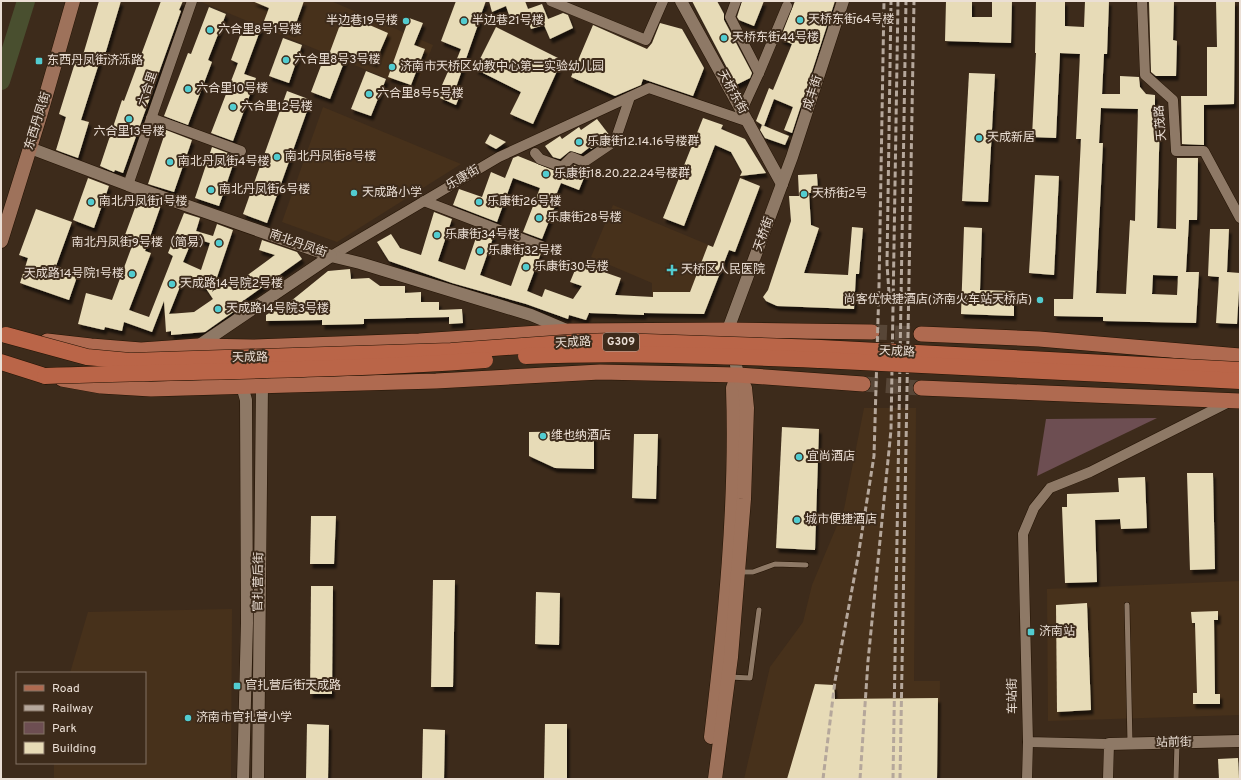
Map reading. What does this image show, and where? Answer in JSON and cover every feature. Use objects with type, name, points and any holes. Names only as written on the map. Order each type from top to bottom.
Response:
[{"type":"highway","name":"天成路","points":[[3,335],[87,357],[130,361],[451,351],[578,342],[616,341],[837,349],[1240,370]]},
{"type":"highway","name":"天成路","points":[[1,362],[45,376],[174,374],[420,365],[598,353],[962,366],[1240,381]]},
{"type":"main road","name":"东西丹凤街","points":[[1,241],[73,1]]},
{"type":"main road","name":"天成路","points":[[3,335],[91,346],[140,350],[198,346],[253,347],[419,341],[570,331],[729,330],[872,332]]},
{"type":"main road","name":"天成路","points":[[921,334],[1039,338],[1240,356]]},
{"type":"main road","name":"天成路","points":[[45,376],[101,386],[151,389],[436,381],[600,372],[738,375],[863,384]]},
{"type":"main road","points":[[715,779],[728,677],[744,499],[747,408],[745,388],[738,375]]},
{"type":"main road","points":[[705,779],[720,663],[732,503],[733,388],[738,375]]},
{"type":"main road","points":[[921,388],[1235,401]]},
{"type":"street","name":"六合里","points":[[128,185],[192,1]]},
{"type":"street","points":[[551,1],[646,40],[663,1]]},
{"type":"street","points":[[736,1],[730,17],[759,73]]},
{"type":"street","name":"成丰街","points":[[782,184],[844,1]]},
{"type":"street","name":"天茂路","points":[[1142,1],[1145,75],[1173,100],[1176,152],[1204,151],[1240,218]]},
{"type":"street","name":"天桥东街","points":[[682,2],[782,184]]},
{"type":"street","points":[[742,110],[787,6]]},
{"type":"street","name":"乐康街","points":[[198,346],[331,256],[500,157],[649,88],[749,122]]},
{"type":"street","points":[[536,153],[540,159],[562,167],[572,157],[584,162],[615,141],[630,97]]},
{"type":"street","points":[[151,118],[240,151]]},
{"type":"street","name":"南北丹凤街","points":[[30,148],[128,185],[331,256],[360,263],[531,315],[570,331]]},
{"type":"street","name":"天桥街","points":[[729,330],[782,184]]},
{"type":"street","points":[[424,201],[549,249]]},
{"type":"street","points":[[729,330],[738,375]]},
{"type":"street","name":"官扎营后街","points":[[258,779],[262,385]]},
{"type":"street","name":"官扎营后街","points":[[242,386],[246,400],[247,615],[243,779]]},
{"type":"street","name":"车站街","points":[[1028,779],[1023,534],[1034,508],[1050,488],[1090,472],[1235,401]]},
{"type":"street","name":"站前街","points":[[1109,744],[1240,741]]},
{"type":"street","points":[[1028,742],[1109,744],[1108,779]]},
{"type":"lane","points":[[738,572],[753,572],[775,564],[806,565]]},
{"type":"lane","points":[[1127,605],[1130,744]]},
{"type":"lane","points":[[728,677],[750,678],[759,610]]},
{"type":"lane","points":[[1176,779],[1177,742]]},
{"type":"shaded area","name":"济南市天桥区幼教中心第二实验幼儿园","points":[[199,1],[331,1],[433,45],[415,90]]},
{"type":"shaded area","name":"天成路小学","points":[[323,107],[461,164],[337,242],[282,222]]},
{"type":"shaded area","name":"天桥区人民医院","points":[[613,205],[728,253],[704,313],[652,313],[652,283],[591,257]]},
{"type":"shaded area","points":[[864,408],[916,408],[914,681],[940,681],[939,779],[744,779],[770,667],[803,622],[812,585],[844,509]]},
{"type":"shaded area","points":[[1240,581],[1240,715],[1048,721],[1047,589]]},
{"type":"shaded area","name":"济南市官扎营小学","points":[[232,609],[231,779],[54,779],[54,764],[146,764],[146,672],[70,672],[88,612]]},
{"type":"green space","points":[[1157,418],[1037,476],[1046,419]]},
{"type":"building","points":[[99,1],[121,1],[104,58],[101,57],[81,120],[89,122],[78,158],[56,150],[66,117],[59,114],[78,53],[83,55]]},
{"type":"building","points":[[161,1],[183,1],[179,10],[181,11],[123,173],[115,170],[114,172],[100,166],[122,100],[124,101]]},
{"type":"building","points":[[252,1],[304,1],[293,32],[264,21],[269,8]]},
{"type":"building","name":"半边巷21号楼","points":[[456,1],[486,1],[480,17],[478,18],[480,19],[454,93],[460,95],[456,105],[440,98],[442,93],[439,92],[450,67],[453,68],[461,49],[441,41]]},
{"type":"building","points":[[489,1],[525,1],[528,9],[542,4],[548,19],[563,13],[568,15],[573,28],[550,39],[544,25],[531,29],[526,15],[511,21],[506,6],[492,12]]},
{"type":"building","name":"天桥东街44号楼","points":[[692,1],[717,1],[724,14],[724,20],[752,73],[750,78],[736,85]]},
{"type":"building","points":[[742,1],[764,1],[754,26],[739,20],[737,17]]},
{"type":"building","points":[[795,1],[835,1],[792,133],[784,130],[793,107],[774,99],[764,126],[756,121],[769,88],[773,90],[792,44],[780,39]]},
{"type":"building","points":[[946,1],[972,1],[972,17],[992,17],[992,1],[1012,1],[1011,43],[945,41]]},
{"type":"building","points":[[1036,1],[1065,1],[1065,26],[1084,27],[1085,1],[1109,1],[1107,54],[1104,54],[1102,94],[1120,94],[1120,76],[1139,77],[1140,87],[1146,94],[1155,95],[1155,114],[1160,114],[1157,228],[1176,229],[1177,158],[1198,158],[1197,220],[1189,220],[1186,272],[1199,272],[1196,323],[1103,321],[1103,317],[1054,316],[1054,299],[1073,299],[1081,139],[1076,139],[1080,54],[1060,53],[1056,138],[1032,137]],"holes":[[[1101,108],[1138,109],[1135,221],[1130,220],[1126,294],[1096,293],[1103,143],[1099,143]],[[1153,275],[1178,276],[1177,295],[1152,294]]]},
{"type":"building","points":[[1149,1],[1174,1],[1173,40],[1177,41],[1176,76],[1156,76],[1151,72]]},
{"type":"building","points":[[1216,1],[1235,1],[1234,104],[1204,105],[1204,145],[1182,144],[1181,96],[1207,96],[1207,47],[1217,47]]},
{"type":"building","name":"六合里10号楼","points":[[209,7],[226,14],[208,60],[212,62],[188,125],[164,116],[188,53],[191,54]]},
{"type":"building","points":[[344,14],[388,33],[375,63],[348,52],[330,99],[311,92],[325,55],[328,57]]},
{"type":"building","points":[[409,18],[423,23],[414,45],[425,49],[411,85],[388,77]]},
{"type":"building","name":"六合里12号楼","points":[[245,22],[261,28],[244,74],[256,78],[233,141],[211,133],[238,63],[231,60]]},
{"type":"building","points":[[660,23],[682,29],[704,68],[693,96],[643,79],[641,85],[615,96],[571,77],[593,25],[647,49],[652,43]]},
{"type":"building","points":[[496,27],[562,60],[533,124],[510,114],[521,92],[475,69]]},
{"type":"building","name":"六合里8号3号楼","points":[[283,38],[302,45],[289,83],[269,76]]},
{"type":"building","name":"六合里8号5号楼","points":[[366,71],[386,79],[371,116],[351,109]]},
{"type":"building","name":"天成新居","points":[[969,73],[995,74],[988,202],[962,201]]},
{"type":"building","name":"南北丹凤街8号楼","points":[[287,91],[311,100],[267,223],[243,214]]},
{"type":"building","points":[[703,118],[723,125],[721,129],[745,139],[766,173],[740,176],[742,172],[731,152],[715,145],[684,226],[663,218]]},
{"type":"building","name":"乐康街12.14.16号楼群","points":[[597,119],[610,136],[591,149],[590,147],[581,154],[570,151],[560,159],[553,157],[545,146],[560,136],[562,139],[579,127],[581,130]]},
{"type":"building","points":[[762,125],[789,136],[785,145],[765,138],[760,130]]},
{"type":"building","name":"南北丹凤街4号楼","points":[[166,130],[192,140],[174,192],[148,184]]},
{"type":"building","points":[[490,134],[506,142],[496,149],[485,143]]},
{"type":"building","name":"南北丹凤街6号楼","points":[[212,147],[236,156],[219,206],[195,198]]},
{"type":"building","points":[[518,156],[565,174],[574,165],[582,168],[588,168],[579,190],[561,183],[554,200],[557,201],[542,239],[523,232],[540,188],[513,178],[497,222],[453,205],[459,189],[482,197],[491,172],[505,178],[513,158]]},
{"type":"building","points":[[817,174],[818,192],[809,193],[811,225],[819,228],[804,273],[848,275],[852,227],[863,228],[859,274],[856,274],[854,309],[777,306],[766,301],[763,297],[768,290],[791,221],[789,196],[799,196],[798,175]]},
{"type":"building","points":[[1035,175],[1059,176],[1054,275],[1029,273]]},
{"type":"building","name":"南北丹凤街1号楼","points":[[88,178],[109,186],[94,228],[73,220]]},
{"type":"building","points":[[740,178],[760,186],[735,252],[729,250],[704,314],[644,313],[644,315],[589,313],[586,320],[569,315],[568,319],[526,304],[452,283],[389,261],[377,242],[391,234],[400,248],[421,255],[434,212],[452,219],[438,261],[465,270],[479,229],[494,235],[480,275],[511,286],[525,247],[541,253],[527,291],[542,297],[545,289],[573,299],[582,286],[570,282],[578,263],[621,278],[615,295],[653,297],[653,292],[690,292],[708,245],[713,247]]},
{"type":"building","points":[[139,197],[161,205],[145,251],[151,253],[129,310],[149,317],[173,256],[168,253],[184,213],[200,218],[196,231],[213,236],[217,224],[233,230],[212,292],[233,275],[238,282],[275,255],[259,250],[262,240],[297,252],[302,259],[240,303],[242,306],[205,332],[171,335],[171,331],[166,332],[164,301],[152,332],[124,322],[122,331],[105,327],[104,330],[78,324],[86,293],[112,300],[135,238],[125,235]],"holes":[[[193,238],[210,243],[201,270],[183,262]],[[183,279],[205,287],[213,299],[194,312],[169,314]]]},
{"type":"building","points":[[36,209],[72,222],[56,266],[78,274],[69,300],[20,283],[28,258],[19,255]]},
{"type":"building","points":[[964,227],[982,228],[980,290],[1014,291],[1014,316],[961,314]]},
{"type":"building","points":[[1210,229],[1229,229],[1227,272],[1240,273],[1237,324],[1216,323],[1219,277],[1208,276]]},
{"type":"building","points":[[350,269],[351,279],[369,278],[380,286],[405,286],[405,293],[421,292],[421,302],[439,302],[439,310],[462,309],[463,323],[449,324],[449,317],[364,319],[364,324],[322,325],[322,320],[266,321],[266,315],[280,307],[280,302],[291,301],[328,271]]},
{"type":"building","points":[[782,427],[819,429],[815,550],[776,548]]},
{"type":"building","points":[[594,431],[594,469],[555,468],[529,456],[529,432]]},
{"type":"building","points":[[634,434],[658,434],[656,499],[632,498]]},
{"type":"building","points":[[1187,473],[1213,473],[1215,569],[1190,570]]},
{"type":"building","points":[[1145,477],[1147,528],[1121,529],[1120,519],[1095,520],[1097,582],[1065,583],[1062,507],[1067,507],[1067,494],[1119,492],[1118,478]]},
{"type":"building","points":[[311,516],[336,516],[334,564],[310,564]]},
{"type":"building","points":[[433,580],[455,580],[453,687],[431,687]]},
{"type":"building","points":[[311,586],[333,586],[332,694],[310,694]]},
{"type":"building","points":[[536,592],[560,593],[559,645],[535,644]]},
{"type":"building","points":[[1087,603],[1091,710],[1057,712],[1056,605]]},
{"type":"building","points":[[1218,611],[1218,620],[1214,620],[1215,694],[1220,694],[1220,704],[1193,704],[1193,693],[1197,693],[1195,623],[1192,623],[1191,612]]},
{"type":"building","points":[[815,684],[834,685],[835,699],[938,698],[937,779],[787,779]]},
{"type":"building","points":[[307,724],[329,725],[328,779],[306,779]]},
{"type":"building","points":[[545,724],[567,724],[567,779],[544,779]]},
{"type":"building","points":[[423,729],[445,730],[444,779],[422,779]]},
{"type":"building","points":[[1238,758],[1239,779],[1219,779],[1218,759]]},
{"type":"waterway","points":[[1,81],[26,1]]},
{"type":"tunnel","points":[[872,332],[921,334]]},
{"type":"tunnel","points":[[863,384],[921,388]]},
{"type":"railway","points":[[823,779],[835,681],[858,557],[874,456],[879,286],[884,1]]},
{"type":"railway","points":[[889,293],[887,264],[891,1]]},
{"type":"railway","points":[[860,779],[868,661],[891,430],[898,1]]},
{"type":"railway","points":[[893,779],[906,1]]},
{"type":"railway","points":[[900,779],[914,1]]},
{"type":"place","name":"天桥东街64号楼","points":[[800,20]]},
{"type":"place","name":"半边巷19号楼","points":[[406,21]]},
{"type":"place","name":"半边巷21号楼","points":[[464,21]]},
{"type":"place","name":"六合里8号1号楼","points":[[210,30]]},
{"type":"place","name":"天桥东街44号楼","points":[[724,38]]},
{"type":"place","name":"六合里8号3号楼","points":[[286,60]]},
{"type":"place","name":"东西丹凤街济泺路","points":[[39,61]]},
{"type":"place","name":"济南市天桥区幼教中心第二实验幼儿园","points":[[392,67]]},
{"type":"place","name":"六合里10号楼","points":[[188,89]]},
{"type":"place","name":"六合里8号5号楼","points":[[369,94]]},
{"type":"place","name":"六合里12号楼","points":[[233,107]]},
{"type":"place","name":"六合里13号楼","points":[[129,119]]},
{"type":"place","name":"天成新居","points":[[979,138]]},
{"type":"place","name":"乐康街12.14.16号楼群","points":[[579,142]]},
{"type":"place","name":"南北丹凤街8号楼","points":[[277,157]]},
{"type":"place","name":"南北丹凤街4号楼","points":[[170,162]]},
{"type":"place","name":"乐康街18.20.22.24号楼群","points":[[546,174]]},
{"type":"place","name":"南北丹凤街6号楼","points":[[211,190]]},
{"type":"place","name":"天成路小学","points":[[354,193]]},
{"type":"place","name":"天桥街2号","points":[[804,194]]},
{"type":"place","name":"南北丹凤街1号楼","points":[[91,202]]},
{"type":"place","name":"乐康街26号楼","points":[[479,202]]},
{"type":"place","name":"乐康街28号楼","points":[[539,218]]},
{"type":"place","name":"乐康街34号楼","points":[[437,235]]},
{"type":"place","name":"南北丹凤街9号楼（简易）","points":[[219,243]]},
{"type":"place","name":"乐康街32号楼","points":[[480,251]]},
{"type":"place","name":"乐康街30号楼","points":[[526,267]]},
{"type":"place","name":"天桥区人民医院","points":[[672,270]]},
{"type":"place","name":"天成路14号院1号楼","points":[[132,274]]},
{"type":"place","name":"天成路14号院2号楼","points":[[172,284]]},
{"type":"place","name":"尚客优快捷酒店(济南火车站天桥店)","points":[[1040,300]]},
{"type":"place","name":"天成路14号院3号楼","points":[[218,309]]},
{"type":"place","name":"维也纳酒店","points":[[543,436]]},
{"type":"place","name":"宜尚酒店","points":[[799,457]]},
{"type":"place","name":"城市便捷酒店","points":[[797,520]]},
{"type":"place","name":"济南站","points":[[1031,632]]},
{"type":"place","name":"官扎营后街天成路","points":[[237,686]]},
{"type":"place","name":"济南市官扎营小学","points":[[188,718]]}]
